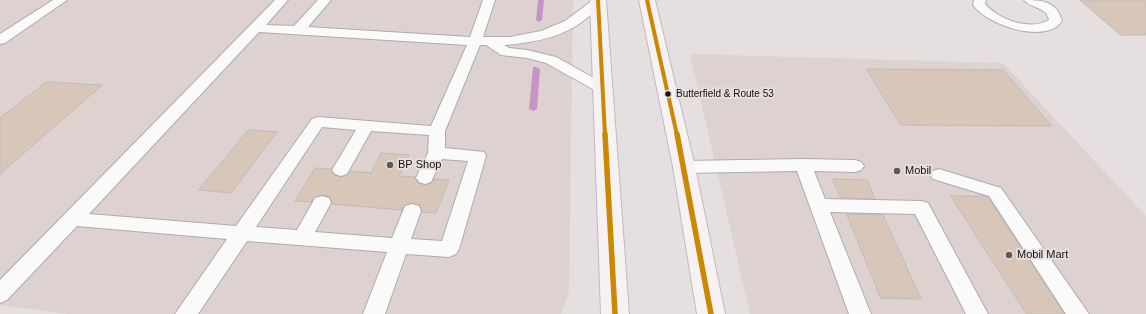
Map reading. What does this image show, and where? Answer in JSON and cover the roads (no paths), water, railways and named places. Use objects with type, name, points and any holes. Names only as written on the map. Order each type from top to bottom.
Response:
[{"type":"main road","points":[[647,0],[684,167],[711,314]]},
{"type":"main road","points":[[598,1],[615,314]]},
{"type":"lane","points":[[0,40],[61,0]]},
{"type":"lane","points":[[0,294],[282,0]]},
{"type":"lane","points":[[298,30],[325,0]]},
{"type":"lane","points":[[425,178],[436,153],[437,130],[475,41],[489,0]]},
{"type":"lane","points":[[977,0],[982,10],[989,16],[1010,24],[1035,28],[1045,27],[1056,21],[1056,16],[1051,11],[1030,0]]},
{"type":"lane","points":[[256,28],[490,42],[550,33],[568,26],[598,1]]},
{"type":"lane","points":[[490,42],[506,52],[527,54],[551,60],[603,89]]},
{"type":"lane","points":[[186,314],[318,122],[437,130]]},
{"type":"lane","points":[[341,170],[366,126]]},
{"type":"lane","points":[[72,219],[449,249],[478,156],[436,153]]},
{"type":"lane","points":[[803,165],[860,314]]},
{"type":"lane","points":[[684,167],[803,165],[854,166]]},
{"type":"lane","points":[[939,176],[995,192],[1078,314]]},
{"type":"lane","points":[[302,238],[322,203]]},
{"type":"lane","points":[[819,206],[921,208],[977,314]]},
{"type":"lane","points":[[374,314],[412,211]]},
{"type":"waterway","points":[[539,20],[541,0]]},
{"type":"waterway","points":[[533,109],[536,69]]},
{"type":"place","name":"Butterfield & Route 53","points":[[668,94]]},
{"type":"place","name":"BP Shop","points":[[390,165]]},
{"type":"place","name":"Mobil","points":[[897,171]]},
{"type":"place","name":"Mobil Mart","points":[[1009,255]]}]
